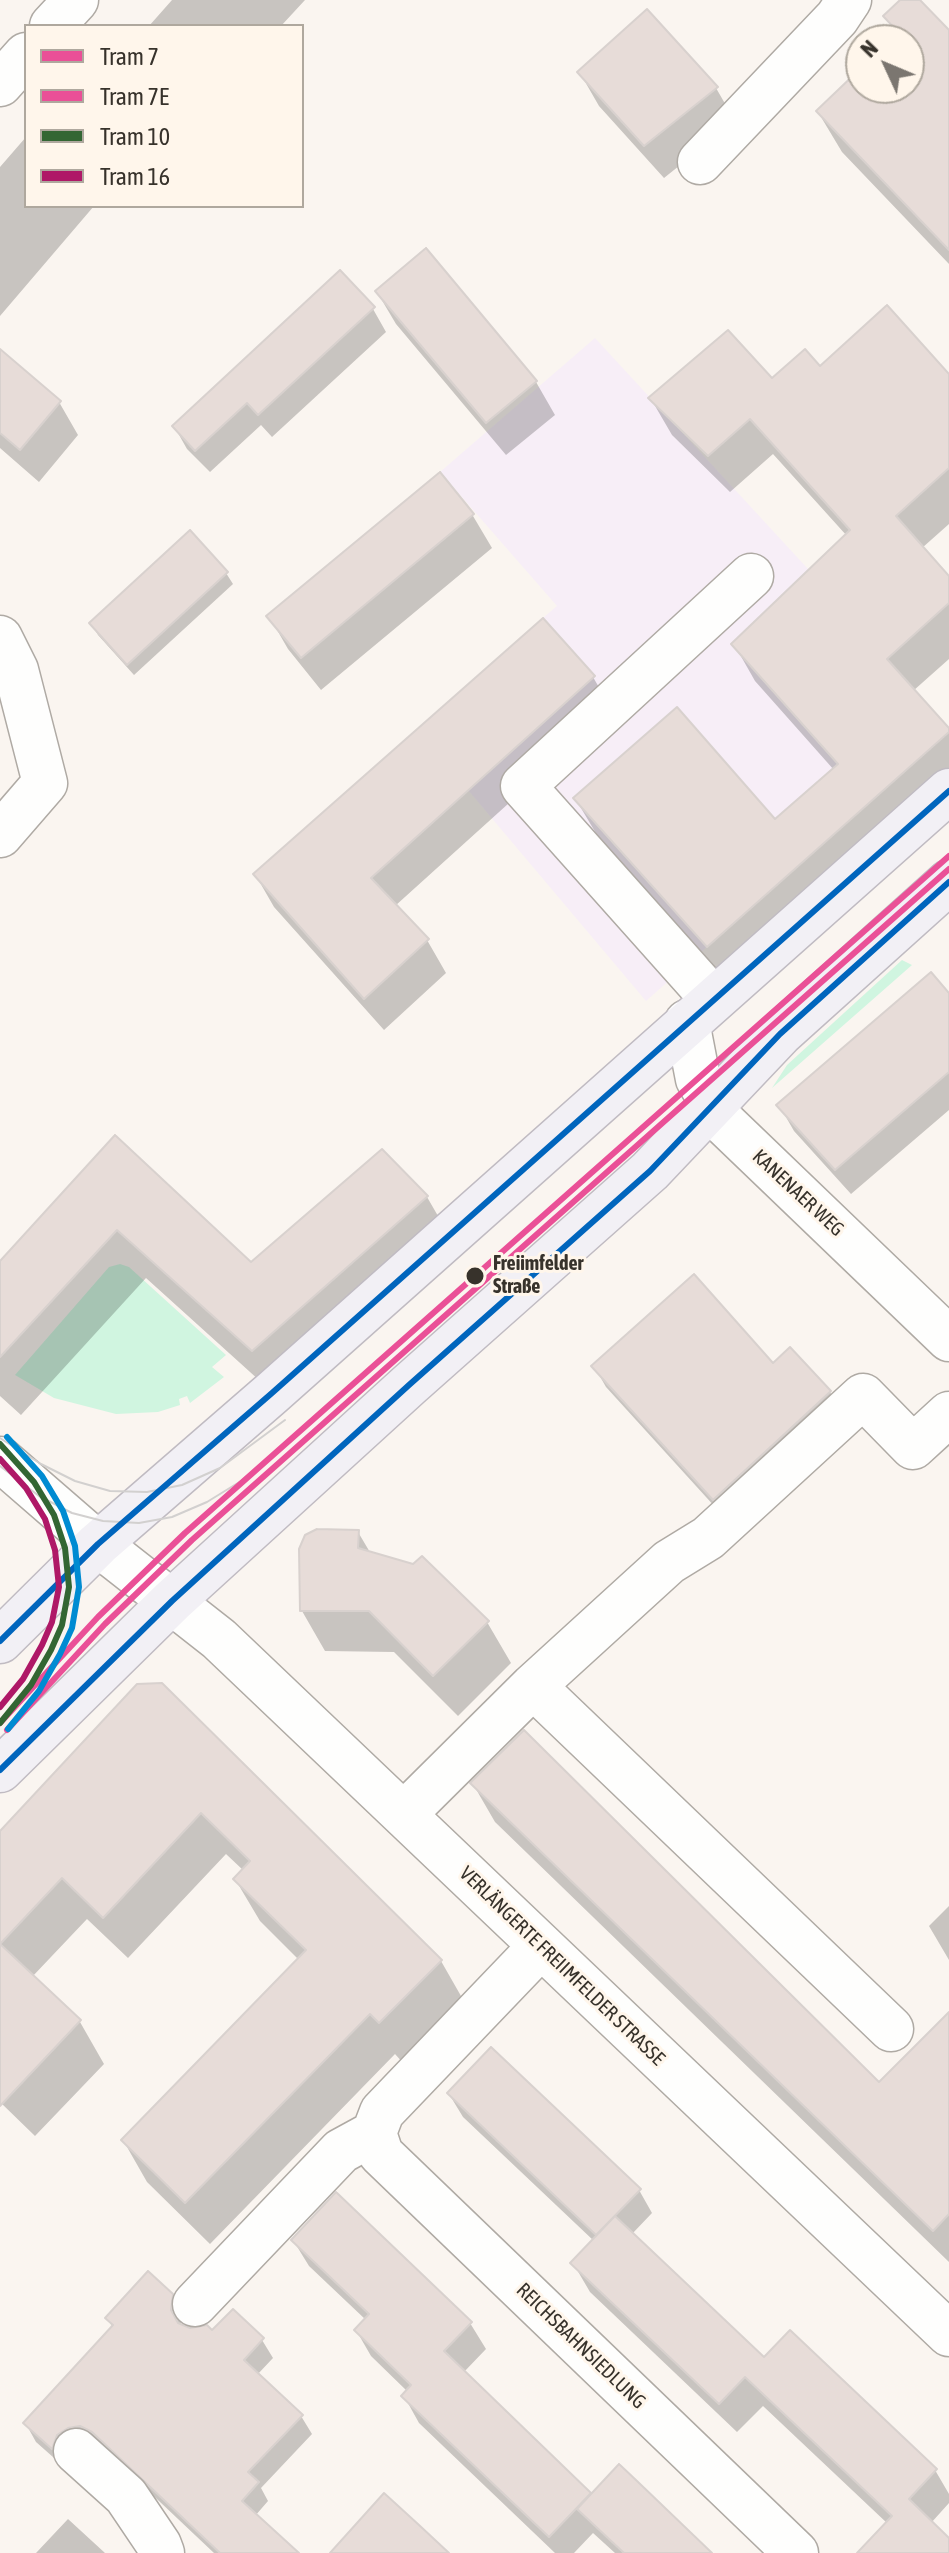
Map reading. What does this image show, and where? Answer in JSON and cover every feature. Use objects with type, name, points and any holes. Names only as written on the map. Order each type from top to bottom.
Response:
[{"type":"main road","points":[[0,1641],[98,1544],[949,791]]},
{"type":"main road","points":[[0,1770],[172,1601],[639,1181],[780,1034],[949,882]]},
{"type":"street","points":[[54,24],[76,0]]},
{"type":"street","points":[[700,162],[837,18],[849,0]]},
{"type":"street","points":[[0,84],[24,57]]},
{"type":"street","points":[[700,1011],[523,786],[751,576]]},
{"type":"street","points":[[0,638],[16,670],[45,783],[0,835]]},
{"type":"street","name":"KANENAER WEG","points":[[700,1011],[698,1079],[723,1122],[949,1339]]},
{"type":"street","points":[[404,1814],[533,1686],[669,1562],[708,1538],[863,1396],[913,1447],[949,1414]]},
{"type":"street","points":[[0,1459],[98,1544]]},
{"type":"street","name":"VERLÄNGERTE FREIIMFELDER STRASSE","points":[[98,1544],[219,1639],[949,2334]]},
{"type":"street","points":[[533,1686],[891,2029]]},
{"type":"street","points":[[195,2304],[341,2151],[374,2133],[382,2112],[541,1946]]},
{"type":"street","name":"REICHSBAHNSIEDLUNG","points":[[374,2133],[381,2154],[796,2553]]},
{"type":"street","points":[[76,2451],[126,2496],[162,2553]]},
{"type":"shaded area","points":[[595,338],[809,570],[949,728],[949,732],[646,1001],[468,790],[594,676],[543,618],[557,606],[440,472]]},
{"type":"green space","points":[[902,960],[912,965],[772,1088],[787,1065]]},
{"type":"green space","points":[[120,1264],[129,1267],[226,1355],[212,1367],[224,1377],[190,1403],[187,1396],[179,1399],[180,1405],[158,1412],[116,1414],[54,1398],[15,1375],[109,1267]]},
{"type":"building","points":[[900,0],[920,0],[949,30],[949,250],[816,111],[845,83],[845,104],[925,104],[925,24],[890,24],[883,16]]},
{"type":"building","points":[[647,9],[718,87],[644,146],[577,72]]},
{"type":"building","points":[[426,248],[537,381],[486,423],[375,291]]},
{"type":"building","points":[[340,270],[375,307],[258,415],[247,403],[195,451],[172,426]]},
{"type":"building","points":[[887,305],[949,374],[949,468],[896,516],[949,576],[949,603],[887,659],[949,728],[949,732],[707,947],[573,798],[677,707],[775,819],[838,764],[731,644],[850,530],[750,419],[708,456],[648,398],[728,330],[772,378],[805,349],[820,366]]},
{"type":"building","points":[[0,349],[61,401],[20,450],[0,433]]},
{"type":"building","points":[[440,472],[474,514],[301,658],[266,616]]},
{"type":"building","points":[[190,530],[228,572],[127,665],[89,623]]},
{"type":"building","points":[[543,618],[595,676],[371,878],[429,939],[364,999],[253,874]]},
{"type":"building","points":[[931,972],[949,993],[949,1072],[835,1170],[776,1105]]},
{"type":"building","points":[[115,1135],[251,1262],[382,1149],[428,1196],[252,1351],[117,1230],[0,1357],[0,1261]]},
{"type":"building","points":[[694,1274],[773,1363],[790,1347],[831,1391],[713,1500],[591,1366]]},
{"type":"building","points":[[317,1529],[359,1530],[358,1548],[413,1564],[422,1556],[489,1621],[433,1676],[369,1611],[300,1611],[299,1549],[305,1535]]},
{"type":"building","points":[[162,1683],[442,1960],[379,2023],[370,2014],[185,2203],[121,2140],[306,1950],[233,1879],[250,1861],[201,1813],[103,1918],[62,1878],[0,1944],[0,1831],[137,1684]]},
{"type":"building","points":[[524,1730],[879,2082],[949,2012],[949,2214],[933,2231],[470,1783]]},
{"type":"building","points":[[0,1944],[81,2020],[0,2106]]},
{"type":"building","points":[[491,2047],[641,2189],[596,2235],[447,2093]]},
{"type":"building","points":[[336,2192],[472,2322],[444,2351],[591,2493],[549,2537],[401,2396],[411,2385],[354,2330],[369,2314],[291,2240]]},
{"type":"building","points":[[615,2216],[764,2357],[790,2330],[937,2469],[909,2499],[949,2538],[949,2553],[857,2553],[892,2516],[745,2377],[719,2404],[570,2263]]},
{"type":"building","points":[[148,2271],[173,2294],[171,2310],[178,2323],[190,2328],[207,2325],[212,2330],[233,2309],[264,2338],[244,2360],[303,2415],[248,2472],[259,2482],[242,2501],[299,2553],[220,2553],[92,2432],[80,2426],[68,2428],[57,2435],[52,2449],[23,2423],[113,2325],[105,2318]]},
{"type":"building","points":[[619,2464],[712,2553],[624,2553],[577,2509]]},
{"type":"building","points":[[384,2493],[419,2525],[449,2553],[330,2553]]},
{"type":"tram line","name":"7","points":[[0,1723],[98,1617],[185,1533],[949,856]]},
{"type":"tram line","name":"7E","points":[[7,1730],[105,1624],[192,1540],[949,869]]},
{"type":"tram line","points":[[0,1438],[75,1481],[110,1491],[147,1492],[182,1485],[220,1468],[285,1420]]},
{"type":"tram line","name":"10","points":[[0,1444],[34,1482],[54,1515],[65,1548],[69,1587],[62,1625],[51,1650],[31,1685],[0,1723]]},
{"type":"tram line","points":[[0,1466],[39,1496],[72,1513],[103,1521],[139,1523],[172,1517],[207,1502],[241,1481],[275,1453]]},
{"type":"tram line","name":"16","points":[[0,1459],[26,1488],[45,1519],[55,1550],[59,1587],[52,1622],[42,1645],[23,1679],[0,1707]]},
{"type":"transit line","points":[[0,1641],[98,1544],[949,791]]},
{"type":"transit line","points":[[0,1770],[172,1601],[650,1171],[780,1034],[949,882]]},
{"type":"transit line","points":[[7,1437],[42,1476],[63,1511],[75,1546],[79,1587],[72,1628],[60,1654],[39,1691],[8,1729]]},
{"type":"place","name":"Freiimfelder Straße","points":[[475,1276]]}]
